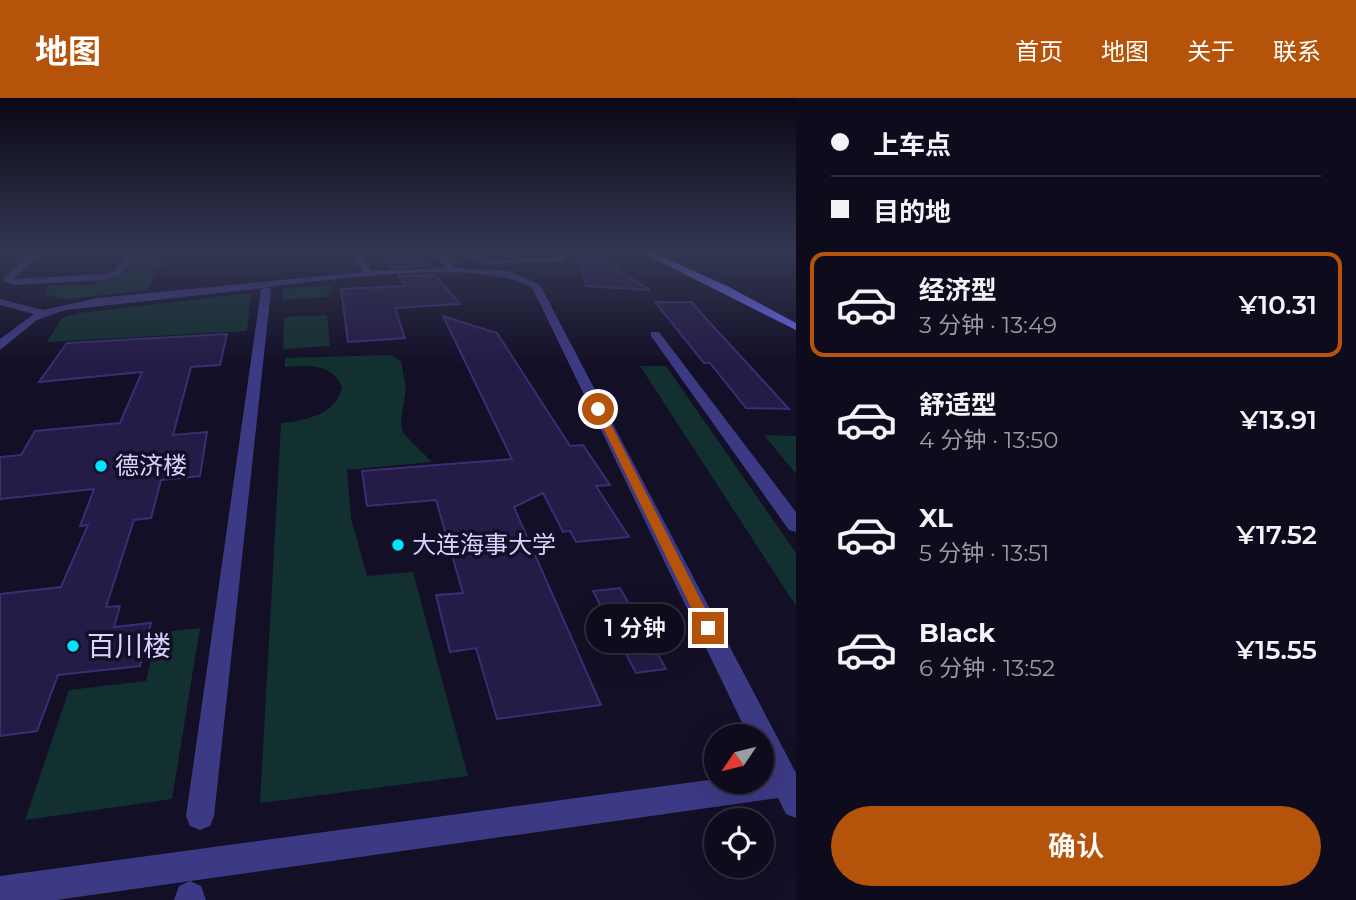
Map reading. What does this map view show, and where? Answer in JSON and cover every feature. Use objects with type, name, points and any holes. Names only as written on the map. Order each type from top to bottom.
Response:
[{"type":"main road","points":[[726,289],[796,327]]},
{"type":"main road","points":[[738,289],[796,317]]},
{"type":"street","points":[[0,346],[25,322],[44,313],[88,304],[229,289]]},
{"type":"street","points":[[0,892],[791,794],[538,289]]},
{"type":"street","points":[[200,816],[266,290]]},
{"type":"street","points":[[0,302],[44,313]]},
{"type":"street","points":[[655,334],[796,524]]},
{"type":"green space","points":[[48,289],[147,289],[62,300],[45,294]]},
{"type":"green space","points":[[283,289],[330,289],[327,297],[282,300]]},
{"type":"green space","points":[[251,293],[247,331],[47,342],[62,318],[80,313]]},
{"type":"green space","points":[[327,315],[330,346],[283,349],[284,317]]},
{"type":"green space","points":[[390,355],[401,361],[406,388],[401,421],[403,433],[432,462],[347,470],[351,518],[367,576],[413,572],[468,776],[260,803],[281,423],[310,418],[327,410],[334,404],[342,387],[332,373],[318,367],[285,367],[285,358]]},
{"type":"green space","points":[[640,366],[666,366],[796,553],[796,606]]},
{"type":"green space","points":[[764,435],[796,436],[796,474]]},
{"type":"green space","points":[[200,628],[172,799],[25,820],[69,690],[146,681],[157,633]]},
{"type":"building","points":[[341,289],[447,289],[460,304],[395,308],[405,338],[348,342]]},
{"type":"building","points":[[655,302],[691,302],[789,409],[746,408],[710,363],[704,363]]},
{"type":"building","points":[[443,316],[497,333],[570,446],[583,445],[610,485],[596,486],[629,537],[576,542],[570,531],[563,532],[543,493],[514,507],[601,705],[497,719],[476,648],[450,652],[436,595],[463,593],[436,500],[367,506],[362,471],[512,459]]},
{"type":"building","points":[[227,334],[220,365],[191,367],[173,435],[207,432],[200,476],[161,480],[151,518],[134,520],[106,607],[120,606],[114,627],[151,623],[140,666],[58,675],[37,731],[0,736],[0,594],[61,587],[88,525],[80,526],[94,489],[0,499],[0,457],[21,455],[35,431],[120,423],[142,372],[39,382],[67,343]]},
{"type":"building","points":[[620,588],[666,669],[636,673],[593,591]]},
{"type":"place","name":"德济楼","points":[[101,466]]},
{"type":"place","name":"大连海事大学","points":[[398,545]]},
{"type":"place","name":"百川楼","points":[[73,646]]},
{"type":"route","points":[[598,409],[708,628]]}]
